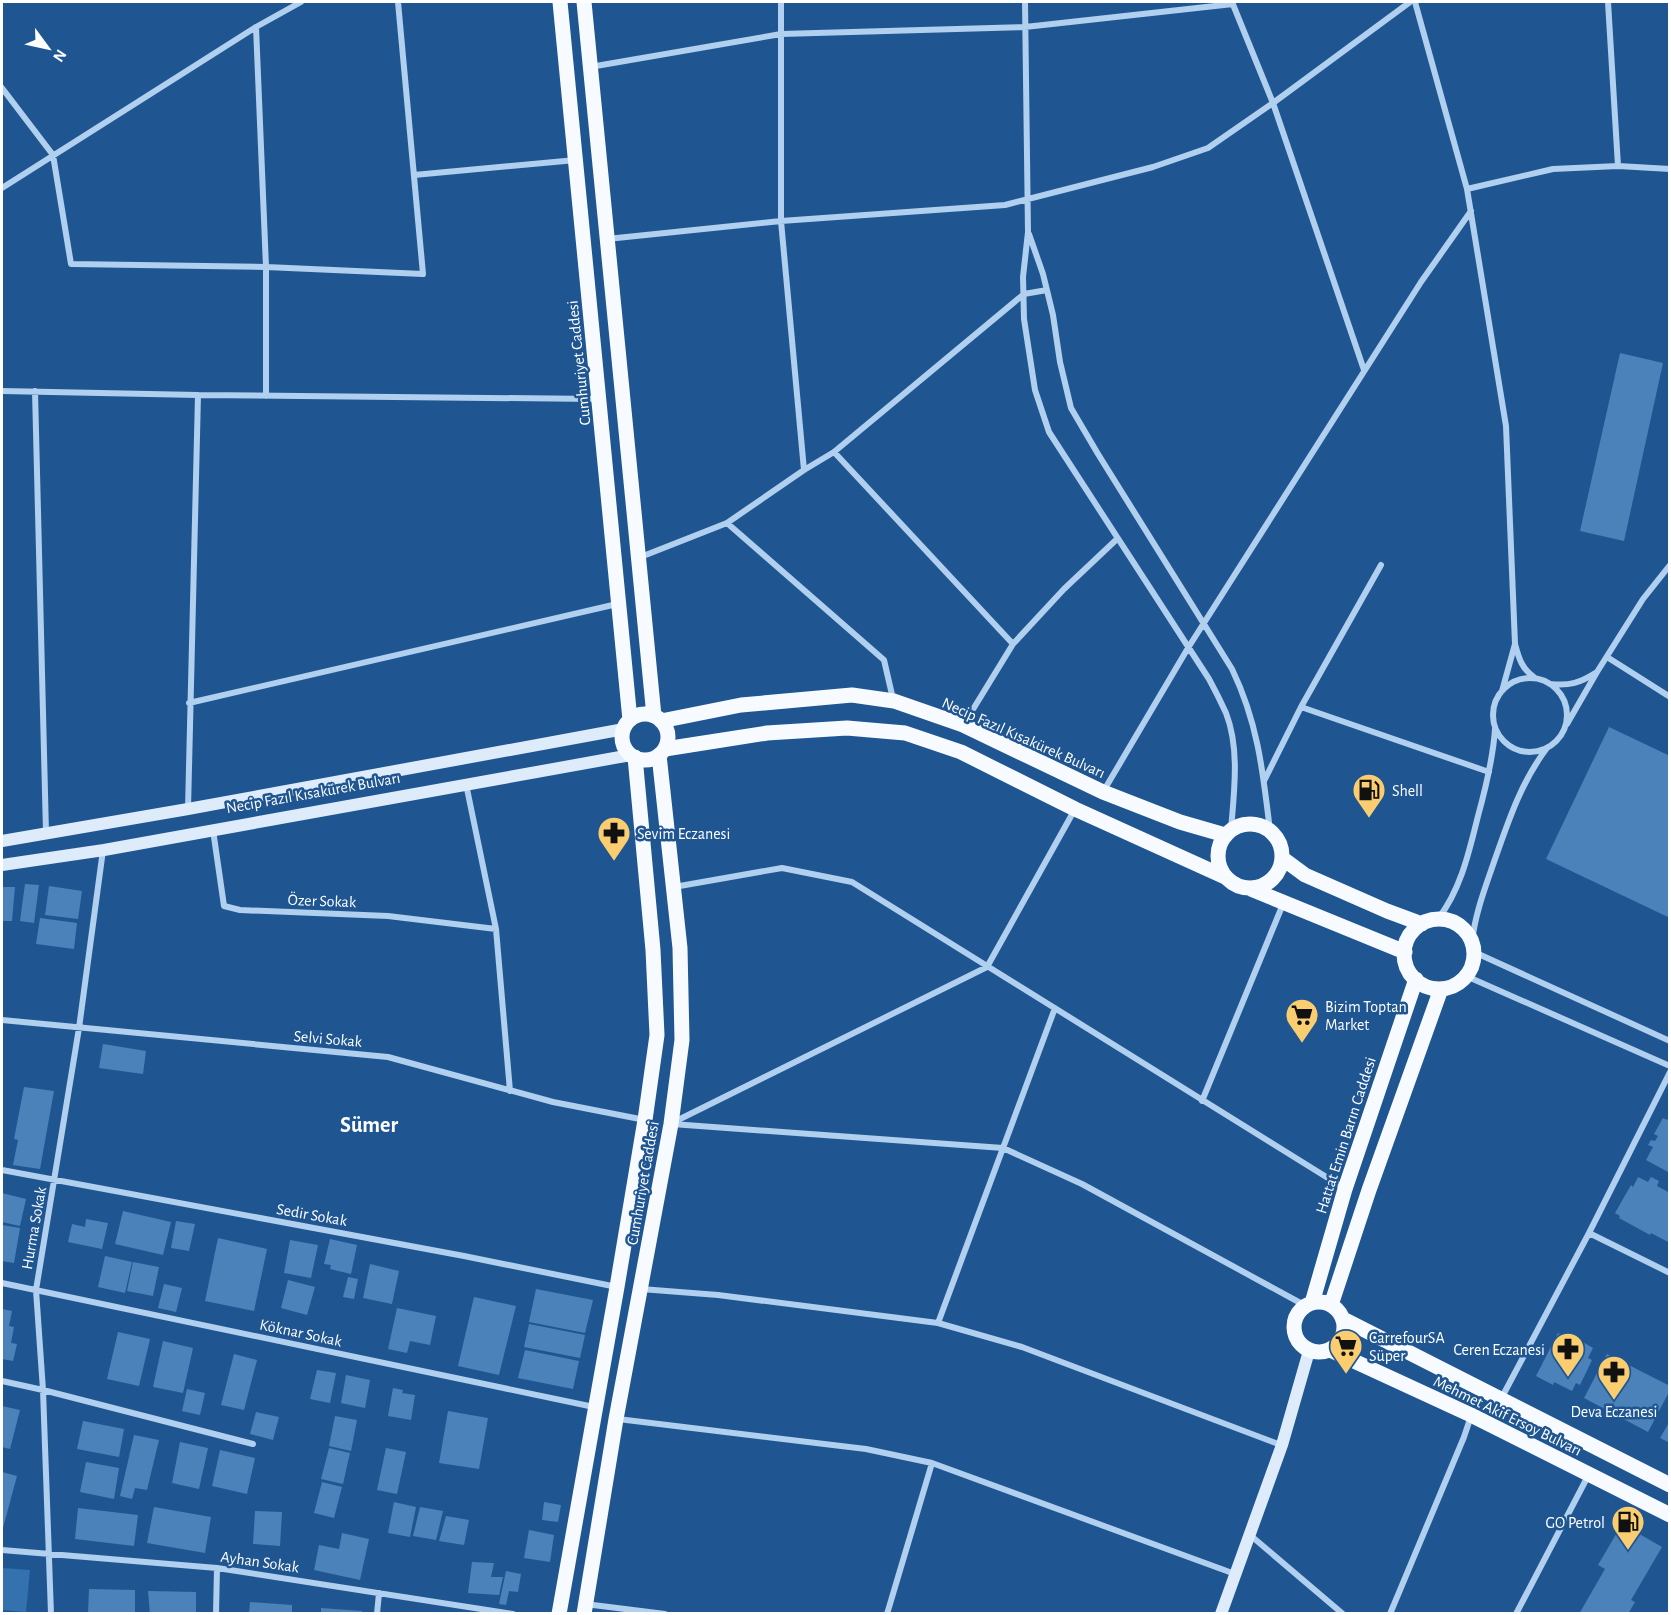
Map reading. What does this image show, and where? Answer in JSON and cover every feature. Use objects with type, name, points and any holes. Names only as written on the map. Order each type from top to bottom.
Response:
[{"type":"main road","name":"Cumhuriyet Caddesi","points":[[560,2],[600,399],[627,725]]},
{"type":"main road","points":[[584,2],[638,559],[658,718],[668,734],[662,752]]},
{"type":"main road","name":"Necip Fazıl Kısakürek Bulvarı","points":[[658,718],[752,704],[852,695],[894,701],[963,725],[1103,792],[1180,822],[1228,832]]},
{"type":"main road","points":[[658,718],[640,715],[627,725],[623,744],[633,756],[645,760],[662,752],[766,733],[847,728],[905,733],[961,752],[1075,809],[1225,877],[1237,886],[1251,889],[1405,952]]},
{"type":"main road","name":"Necip Fazıl Kısakürek Bulvarı","points":[[2,840],[188,809],[627,725]]},
{"type":"main road","name":"Cumhuriyet Caddesi","points":[[584,1609],[616,1419],[671,1124],[682,1040],[680,948],[662,752]]},
{"type":"main road","name":"Cumhuriyet Caddesi","points":[[559,1614],[617,1287],[657,1035],[652,950],[633,756]]},
{"type":"main road","name":"Necip Fazıl Kısakürek Bulvarı","points":[[2,865],[104,850],[633,756]]},
{"type":"main road","points":[[1225,877],[1218,866],[1217,858],[1218,849],[1228,832],[1250,824],[1257,825],[1270,831],[1278,841],[1282,858],[1275,877],[1267,884],[1251,889]]},
{"type":"main road","points":[[1282,858],[1305,875],[1422,924]]},
{"type":"main road","points":[[1437,919],[1458,925],[1468,934],[1473,947],[1472,965],[1466,976],[1455,985],[1441,988],[1426,986],[1416,979],[1408,968],[1405,952],[1407,940],[1422,924],[1437,919]]},
{"type":"main road","name":"Hattat Emin Barın Caddesi","points":[[1309,1304],[1416,979]]},
{"type":"main road","points":[[1331,1305],[1369,1190],[1441,988]]},
{"type":"main road","points":[[1322,1302],[1331,1305],[1340,1312],[1344,1334],[1336,1346],[1330,1350],[1309,1351],[1297,1340],[1296,1316],[1309,1304],[1322,1302]]},
{"type":"main road","name":"Mehmet Akif Ersoy Bulvarı","points":[[1343,1319],[1670,1485]]},
{"type":"main road","name":"Mehmet Akif Ersoy Bulvarı","points":[[1330,1350],[1471,1415],[1670,1515]]},
{"type":"main road","points":[[1221,1614],[1282,1445],[1309,1351]]},
{"type":"street","points":[[283,2],[286,10]]},
{"type":"street","points":[[2,188],[256,27],[301,2]]},
{"type":"street","points":[[2,88],[53,155],[70,264],[266,267],[423,274],[398,2]]},
{"type":"street","points":[[781,2],[781,221],[804,470]]},
{"type":"street","points":[[1025,2],[1028,232],[1023,277],[1024,319],[1035,390],[1049,432],[1209,679],[1226,714],[1233,743],[1234,764],[1228,832]]},
{"type":"street","points":[[607,239],[781,221],[1005,205],[1153,167],[1208,148],[1410,2]]},
{"type":"street","points":[[1415,2],[1467,189],[1471,211],[1506,426],[1515,644],[1519,660],[1525,671],[1535,679]]},
{"type":"street","points":[[1608,2],[1618,166]]},
{"type":"street","points":[[590,68],[781,34],[1025,27],[1232,3],[1273,103],[1364,370]]},
{"type":"street","points":[[256,27],[266,267],[266,396]]},
{"type":"street","points":[[414,175],[576,160]]},
{"type":"street","points":[[1467,189],[1553,169],[1618,166],[1670,169]]},
{"type":"street","points":[[1103,792],[1188,648],[1364,370],[1420,282],[1471,211]]},
{"type":"street","points":[[1028,232],[1047,291],[1071,408],[1232,669],[1245,697],[1254,726],[1270,831]]},
{"type":"street","points":[[638,559],[727,523],[834,452],[1024,294],[1047,291]]},
{"type":"street","points":[[2,391],[600,399]]},
{"type":"street","points":[[35,391],[46,833]]},
{"type":"street","points":[[188,809],[198,395]]},
{"type":"street","points":[[834,452],[1013,644]]},
{"type":"street","points":[[727,523],[884,660],[894,701]]},
{"type":"street","points":[[963,725],[1013,644],[1064,589],[1117,538]]},
{"type":"street","points":[[1264,782],[1301,707],[1381,565]]},
{"type":"street","points":[[1670,565],[1643,599],[1557,740],[1547,748],[1527,778],[1480,901],[1474,923],[1473,947],[1670,1041]]},
{"type":"street","points":[[189,703],[618,604]]},
{"type":"street","points":[[1437,919],[1450,904],[1459,884],[1490,772],[1496,728],[1494,709],[1502,691],[1515,644]]},
{"type":"street","points":[[1607,657],[1670,697]]},
{"type":"street","points":[[1502,691],[1517,681],[1535,679],[1568,686],[1581,682],[1597,672]]},
{"type":"street","points":[[1549,683],[1563,699],[1566,709],[1564,729]]},
{"type":"street","points":[[1301,707],[1490,772]]},
{"type":"street","points":[[1496,728],[1502,739],[1511,747],[1529,752],[1547,748]]},
{"type":"street","points":[[466,784],[496,929],[510,1091]]},
{"type":"street","points":[[671,1124],[987,967],[1075,809]]},
{"type":"street","name":"Özer Sokak","points":[[213,829],[224,906],[240,910],[388,916],[496,929]]},
{"type":"street","name":"Hurma Sokak","points":[[51,1614],[43,1390],[36,1290],[79,1028],[104,850]]},
{"type":"street","points":[[674,887],[782,868],[852,882],[1345,1189]]},
{"type":"street","points":[[1202,1101],[1283,903]]},
{"type":"street","points":[[1466,976],[1670,1066]]},
{"type":"street","points":[[938,1323],[1055,1008]]},
{"type":"street","name":"Selvi Sokak","points":[[2,1020],[388,1057],[553,1102],[645,1120]]},
{"type":"street","points":[[1501,1400],[1670,1072]]},
{"type":"street","points":[[671,1124],[1003,1148],[1082,1184],[1309,1304]]},
{"type":"street","name":"Sedir Sokak","points":[[2,1170],[454,1254],[617,1287]]},
{"type":"street","points":[[1589,1233],[1670,1273]]},
{"type":"street","name":"Köknar Sokak","points":[[2,1283],[595,1407]]},
{"type":"street","points":[[642,1289],[718,1294],[938,1323],[1022,1347],[1282,1445]]},
{"type":"street","points":[[2,1381],[253,1444]]},
{"type":"street","points":[[1390,1614],[1464,1437],[1471,1415]]},
{"type":"street","points":[[616,1419],[866,1449],[932,1463],[1236,1575]]},
{"type":"street","points":[[886,1614],[932,1463]]},
{"type":"street","points":[[1516,1614],[1588,1475]]},
{"type":"street","points":[[1250,1535],[1343,1614]]},
{"type":"street","name":"Ayhan Sokak","points":[[2,1550],[218,1568],[513,1614]]},
{"type":"street","points":[[216,1614],[218,1568]]},
{"type":"street","points":[[377,1614],[379,1593]]},
{"type":"street","points":[[584,1609],[665,1614]]},
{"type":"shaded area","points":[[2,1568],[30,1570],[26,1612],[2,1610]]},
{"type":"building","points":[[1620,353],[1663,363],[1624,541],[1580,531]]},
{"type":"building","points":[[1609,727],[1670,756],[1670,918],[1546,859]]},
{"type":"building","points":[[25,884],[39,885],[34,923],[20,921]]},
{"type":"building","points":[[49,886],[82,891],[78,919],[45,915]]},
{"type":"building","points":[[2,887],[15,887],[12,921],[2,921]]},
{"type":"building","points":[[40,918],[77,923],[74,949],[36,944]]},
{"type":"building","points":[[103,1044],[146,1051],[143,1074],[99,1068]]},
{"type":"building","points":[[24,1087],[54,1091],[40,1169],[13,1165],[18,1140],[14,1139]]},
{"type":"building","points":[[1670,1115],[1670,1173],[1646,1160],[1653,1147],[1648,1145],[1658,1136],[1654,1134],[1663,1118],[1667,1120]]},
{"type":"building","points":[[1638,1177],[1648,1182],[1651,1177],[1659,1181],[1657,1186],[1670,1193],[1670,1243],[1651,1233],[1650,1235],[1619,1218],[1620,1216],[1615,1213]]},
{"type":"building","points":[[2,1193],[26,1199],[20,1226],[2,1222]]},
{"type":"building","points":[[123,1211],[171,1222],[163,1255],[115,1244]]},
{"type":"building","points":[[86,1219],[108,1223],[102,1249],[68,1242],[72,1224],[85,1227]]},
{"type":"building","points":[[176,1221],[195,1224],[189,1251],[171,1248]]},
{"type":"building","points":[[2,1225],[20,1228],[14,1263],[2,1261]]},
{"type":"building","points":[[218,1238],[267,1249],[254,1311],[205,1301]]},
{"type":"building","points":[[330,1239],[357,1245],[351,1274],[330,1269],[331,1265],[324,1264]]},
{"type":"building","points":[[290,1240],[318,1245],[311,1278],[284,1273]]},
{"type":"building","points":[[105,1256],[132,1262],[125,1293],[98,1287]]},
{"type":"building","points":[[133,1262],[159,1267],[153,1296],[127,1291]]},
{"type":"building","points":[[370,1264],[399,1271],[392,1304],[363,1298]]},
{"type":"building","points":[[348,1277],[358,1279],[354,1299],[343,1297]]},
{"type":"building","points":[[288,1280],[315,1287],[307,1315],[281,1308]]},
{"type":"building","points":[[164,1284],[182,1288],[176,1312],[158,1308]]},
{"type":"building","points":[[536,1289],[593,1300],[585,1333],[529,1322]]},
{"type":"building","points":[[474,1297],[516,1306],[499,1375],[458,1366]]},
{"type":"building","points":[[397,1308],[436,1316],[430,1345],[410,1341],[407,1353],[388,1349]]},
{"type":"building","points":[[2,1309],[12,1311],[9,1326],[14,1327],[11,1343],[17,1344],[13,1361],[2,1359]]},
{"type":"building","points":[[529,1324],[585,1335],[580,1358],[524,1347]]},
{"type":"building","points":[[118,1332],[150,1339],[139,1386],[107,1379]]},
{"type":"building","points":[[1558,1333],[1572,1341],[1574,1337],[1593,1348],[1588,1358],[1592,1360],[1580,1385],[1576,1383],[1572,1391],[1536,1376]]},
{"type":"building","points":[[163,1341],[193,1348],[183,1393],[153,1387]]},
{"type":"building","points":[[525,1350],[579,1361],[573,1389],[518,1378]]},
{"type":"building","points":[[234,1354],[257,1360],[244,1410],[221,1405]]},
{"type":"building","points":[[1607,1354],[1670,1386],[1648,1432],[1584,1398]]},
{"type":"building","points":[[317,1370],[336,1373],[330,1403],[310,1399]]},
{"type":"building","points":[[346,1375],[370,1380],[365,1408],[341,1403]]},
{"type":"building","points":[[393,1388],[403,1390],[402,1393],[415,1395],[411,1420],[388,1416]]},
{"type":"building","points":[[187,1389],[205,1393],[200,1415],[182,1411]]},
{"type":"building","points":[[2,1406],[20,1410],[10,1449],[2,1447]]},
{"type":"building","points":[[448,1411],[488,1418],[479,1469],[439,1463]]},
{"type":"building","points":[[256,1412],[279,1417],[273,1440],[250,1434]]},
{"type":"building","points":[[335,1416],[357,1420],[351,1451],[329,1446]]},
{"type":"building","points":[[83,1421],[124,1429],[119,1457],[77,1449]]},
{"type":"building","points":[[1670,1421],[1670,1443],[1660,1438]]},
{"type":"building","points":[[134,1435],[159,1440],[147,1490],[135,1488],[132,1499],[120,1496]]},
{"type":"building","points":[[180,1442],[208,1448],[199,1489],[172,1483]]},
{"type":"building","points":[[329,1448],[350,1453],[343,1484],[321,1479]]},
{"type":"building","points":[[386,1448],[406,1452],[397,1494],[377,1490]]},
{"type":"building","points":[[220,1450],[255,1458],[247,1494],[212,1486]]},
{"type":"building","points":[[86,1462],[119,1468],[114,1499],[80,1492]]},
{"type":"building","points":[[2,1472],[17,1476],[3,1528],[2,1527]]},
{"type":"building","points":[[322,1482],[342,1487],[334,1518],[314,1513]]},
{"type":"building","points":[[394,1502],[416,1507],[410,1537],[388,1533]]},
{"type":"building","points":[[544,1502],[561,1505],[558,1522],[542,1520]]},
{"type":"building","points":[[154,1507],[211,1517],[205,1553],[147,1543]]},
{"type":"building","points":[[420,1507],[443,1511],[436,1540],[413,1536]]},
{"type":"building","points":[[78,1508],[138,1515],[134,1546],[75,1539]]},
{"type":"building","points":[[255,1511],[282,1512],[280,1546],[253,1544]]},
{"type":"building","points":[[446,1516],[469,1520],[464,1545],[439,1541]]},
{"type":"building","points":[[1622,1524],[1662,1547],[1631,1600],[1635,1602],[1628,1614],[1579,1614],[1605,1569],[1598,1565]]},
{"type":"building","points":[[529,1530],[554,1535],[550,1562],[524,1558]]},
{"type":"building","points":[[342,1533],[369,1539],[360,1580],[314,1570],[319,1545],[339,1549]]},
{"type":"building","points":[[472,1562],[494,1563],[491,1577],[503,1577],[499,1595],[468,1593]]},
{"type":"building","points":[[506,1571],[521,1574],[518,1592],[509,1591],[506,1605],[499,1604]]},
{"type":"building","points":[[89,1589],[135,1590],[135,1614],[88,1613]]},
{"type":"building","points":[[148,1591],[196,1592],[196,1614],[150,1614]]},
{"type":"building","points":[[250,1602],[292,1605],[292,1614],[249,1614]]},
{"type":"building","points":[[321,1608],[362,1611],[362,1614],[321,1614]]},
{"type":"place","name":"Shell","points":[[1369,819]]},
{"type":"place","name":"Sevim Eczanesi","points":[[614,862]]},
{"type":"place","name":"Bizim Toptan Market","points":[[1302,1044]]},
{"type":"place","name":"CarrefourSA Süper","points":[[1346,1375]]},
{"type":"place","name":"Ceren Eczanesi","points":[[1568,1378]]},
{"type":"place","name":"Deva Eczanesi","points":[[1614,1401]]},
{"type":"place","name":"GO Petrol","points":[[1628,1551]]},
{"type":"district","name":"Sümer","points":[[369,1124]]}]
